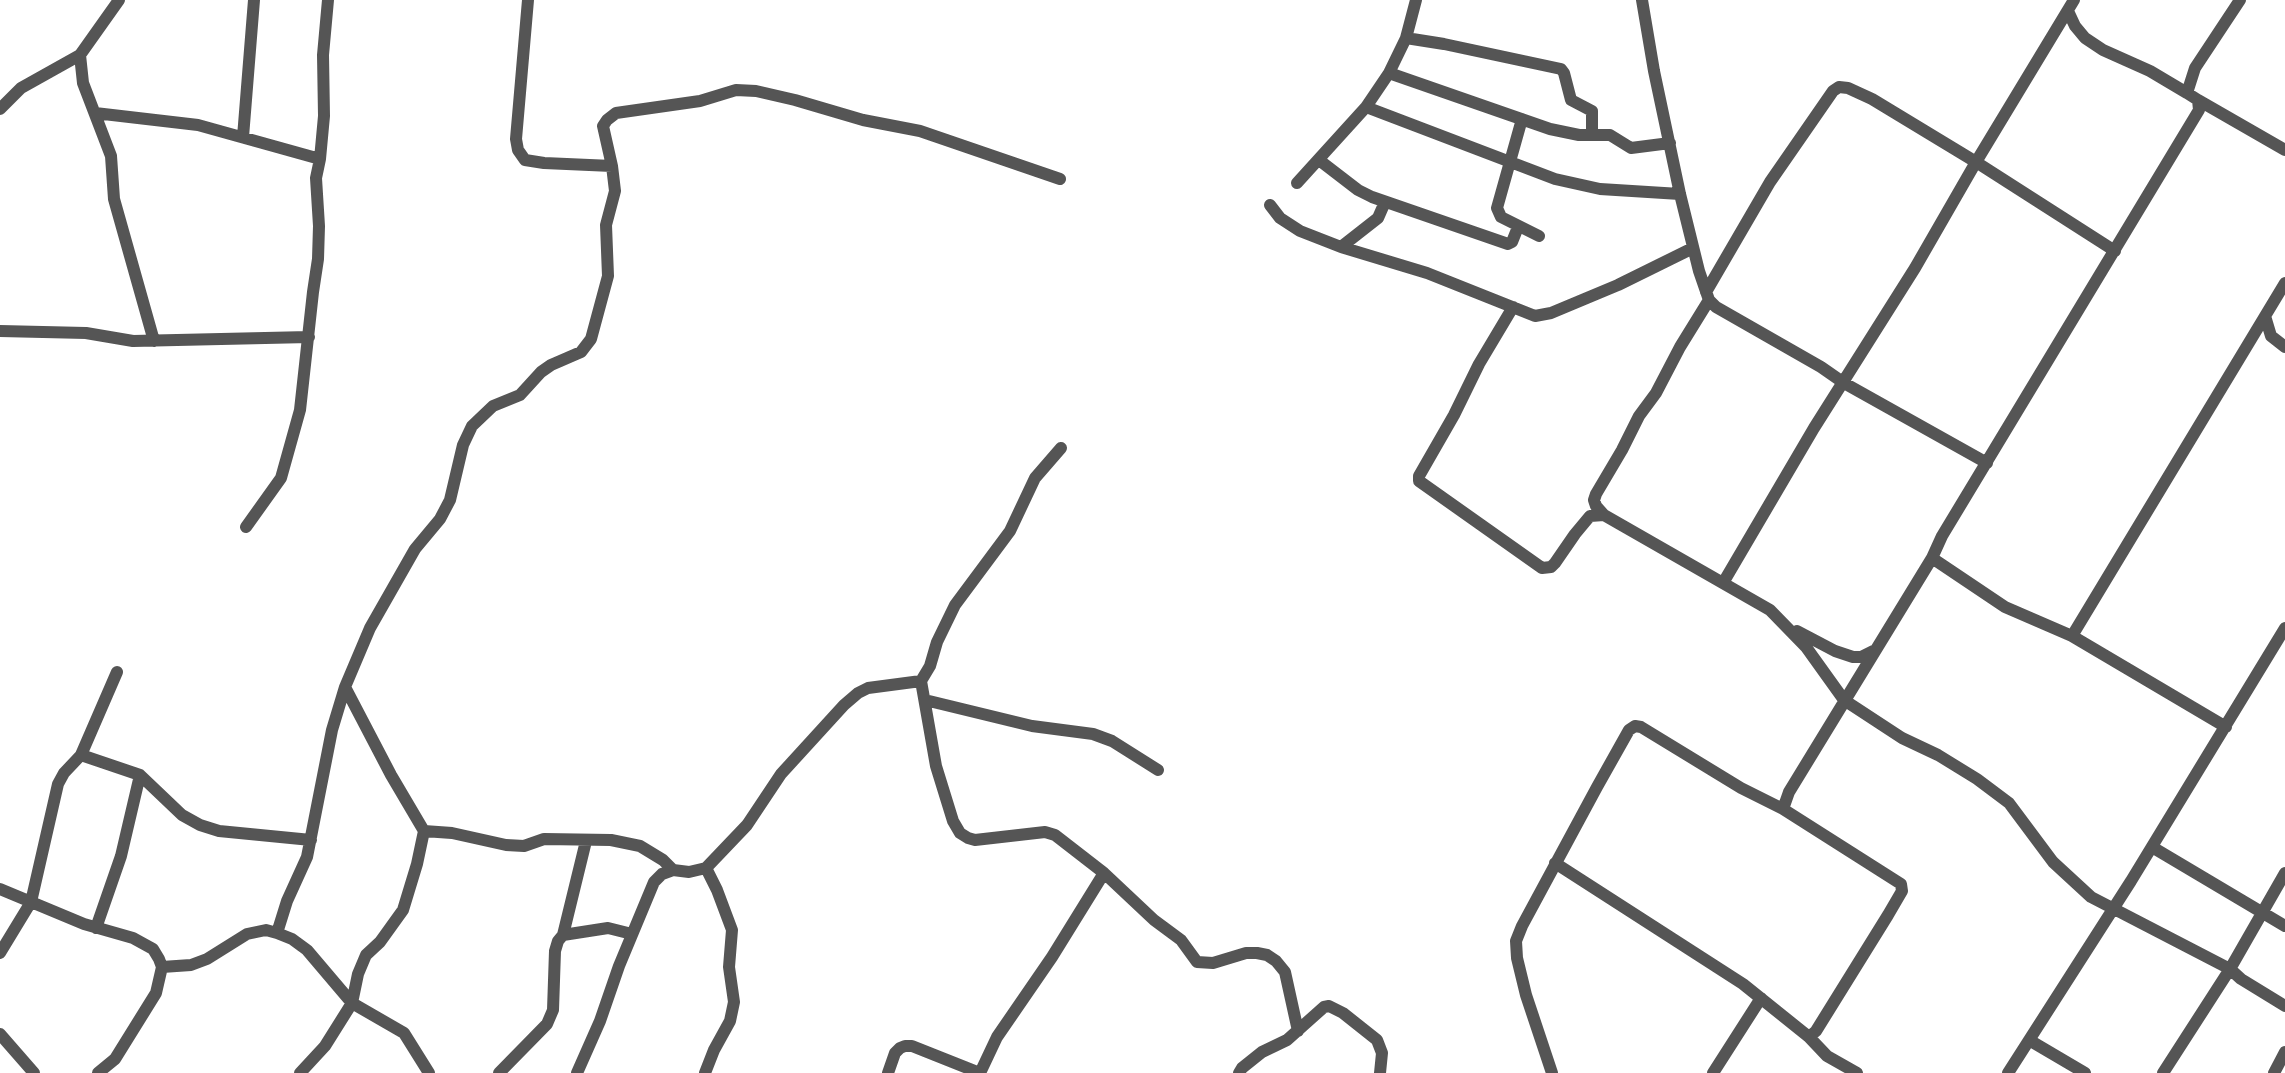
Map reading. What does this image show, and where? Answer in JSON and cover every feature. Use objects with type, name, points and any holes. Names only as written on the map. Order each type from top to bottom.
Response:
[{"type":"street","points":[[0,109],[21,88],[80,55],[120,0]]},
{"type":"street","points":[[243,137],[254,0]]},
{"type":"street","points":[[246,527],[281,478],[300,410],[318,259],[316,178],[324,116],[323,55],[328,0]]},
{"type":"street","points":[[528,0],[516,139],[518,150],[525,160],[612,166]]},
{"type":"street","points":[[1297,183],[1366,107],[1389,73],[1406,38],[1416,0]]},
{"type":"street","points":[[1642,0],[1654,71],[1693,248],[1708,296],[1716,307],[1821,367],[1843,383],[1987,463]]},
{"type":"street","points":[[1783,809],[1789,792],[2199,110],[2193,96],[2196,68],[2240,0]]},
{"type":"street","points":[[2073,4],[2075,26],[2085,38],[2103,50],[2150,71],[2285,150]]},
{"type":"street","points":[[1723,583],[1814,428],[1915,268],[2073,4]]},
{"type":"street","points":[[1406,38],[1560,69],[1564,73],[1570,100],[1592,111],[1592,135]]},
{"type":"street","points":[[80,55],[83,83],[111,156],[114,199],[154,341]]},
{"type":"street","points":[[1389,73],[1550,129],[1610,135],[1631,148],[1670,143]]},
{"type":"street","points":[[2115,251],[1872,99],[1848,88],[1835,88],[1770,181],[1656,393],[1639,416],[1594,500],[1604,515],[1770,610],[1807,647],[1844,700],[1902,738],[1938,755],[1977,779],[2009,803],[2053,862],[2091,897],[2230,969],[2241,979],[2285,1006]]},
{"type":"street","points":[[277,933],[311,840],[332,730],[345,687],[370,628],[415,549],[440,519],[450,500],[463,444],[472,426],[493,406],[520,396],[541,372],[551,365],[581,352],[591,339],[608,276],[606,225],[615,191],[603,126],[607,120],[616,113],[700,101],[736,90],[776,94],[843,114],[920,131],[1060,179]]},
{"type":"street","points":[[1366,107],[1509,163],[1581,186],[1680,194]]},
{"type":"street","points":[[95,113],[198,125],[320,159]]},
{"type":"street","points":[[1522,119],[1497,213],[1518,227],[1539,236]]},
{"type":"street","points":[[1319,160],[1359,190],[1385,202],[1507,244],[1511,242],[1518,227]]},
{"type":"street","points":[[1341,247],[1378,218],[1385,202]]},
{"type":"street","points":[[1270,205],[1280,218],[1300,231],[1341,247],[1427,273],[1535,316],[1551,313],[1618,285],[1693,248]]},
{"type":"street","points":[[2072,636],[2285,282]]},
{"type":"street","points":[[1513,307],[1479,364],[1419,476],[1419,481],[1542,568],[1551,567],[1555,563],[1590,516],[1604,515]]},
{"type":"street","points":[[2265,316],[2271,336],[2285,346]]},
{"type":"street","points":[[0,331],[86,332],[134,341],[309,337]]},
{"type":"street","points":[[1061,448],[1035,478],[1010,531],[955,605],[921,681],[936,766],[953,821],[960,833],[975,840],[1045,832],[1063,841],[1181,940],[1197,962],[1213,963],[1246,953],[1267,955],[1285,972],[1298,1031]]},
{"type":"street","points":[[1932,558],[2005,607],[2072,636],[2226,727]]},
{"type":"street","points":[[1784,624],[1844,655],[1861,657],[1873,651]]},
{"type":"street","points":[[2008,1073],[2283,636]]},
{"type":"street","points":[[0,953],[31,902],[58,784],[64,773],[81,755],[117,672]]},
{"type":"street","points":[[577,1073],[654,882],[662,874],[673,870],[689,872],[706,868],[747,825],[780,774],[851,699],[868,688],[921,681]]},
{"type":"street","points":[[300,1073],[326,1046],[352,1003],[361,963],[403,910],[424,831],[345,687]]},
{"type":"street","points":[[925,700],[1040,728],[1093,734],[1112,741],[1158,770]]},
{"type":"street","points":[[1552,1073],[1526,995],[1517,958],[1516,941],[1555,863],[1629,730],[1635,726],[1641,727],[1741,788],[1783,809],[1900,884],[1902,891],[1816,1031],[1808,1037]]},
{"type":"street","points":[[81,755],[140,775],[182,815],[200,825],[229,832],[311,840]]},
{"type":"street","points":[[96,928],[121,856],[140,775]]},
{"type":"street","points":[[424,831],[452,833],[506,845],[524,846],[544,839],[611,840],[640,846],[663,860],[673,870]]},
{"type":"street","points":[[499,1073],[547,1024],[553,1010],[555,951],[563,935],[586,841]]},
{"type":"street","points":[[2152,847],[2285,926]]},
{"type":"street","points":[[1555,863],[1743,984],[1827,1056],[1857,1073]]},
{"type":"street","points":[[705,1073],[730,1021],[734,1002],[729,967],[732,930],[706,868]]},
{"type":"street","points":[[888,1073],[895,1054],[905,1045],[980,1073],[997,1037],[1052,957],[1104,873]]},
{"type":"street","points":[[2162,1073],[2230,969],[2285,873]]},
{"type":"street","points":[[0,890],[96,928],[133,938],[153,949],[162,967],[156,993],[122,1048],[104,1071]]},
{"type":"street","points":[[563,935],[608,929],[632,934]]},
{"type":"street","points":[[162,967],[191,965],[207,959],[247,934],[266,930],[277,933],[292,939],[307,950],[352,1003],[404,1034],[429,1073]]},
{"type":"street","points":[[1713,1073],[1761,998]]},
{"type":"street","points":[[1239,1073],[1262,1052],[1287,1040],[1324,1007],[1329,1006],[1336,1008],[1380,1044],[1380,1073]]},
{"type":"street","points":[[0,1034],[34,1073]]},
{"type":"street","points":[[2029,1040],[2085,1073]]},
{"type":"street","points":[[2274,1073],[2284,1057]]}]
